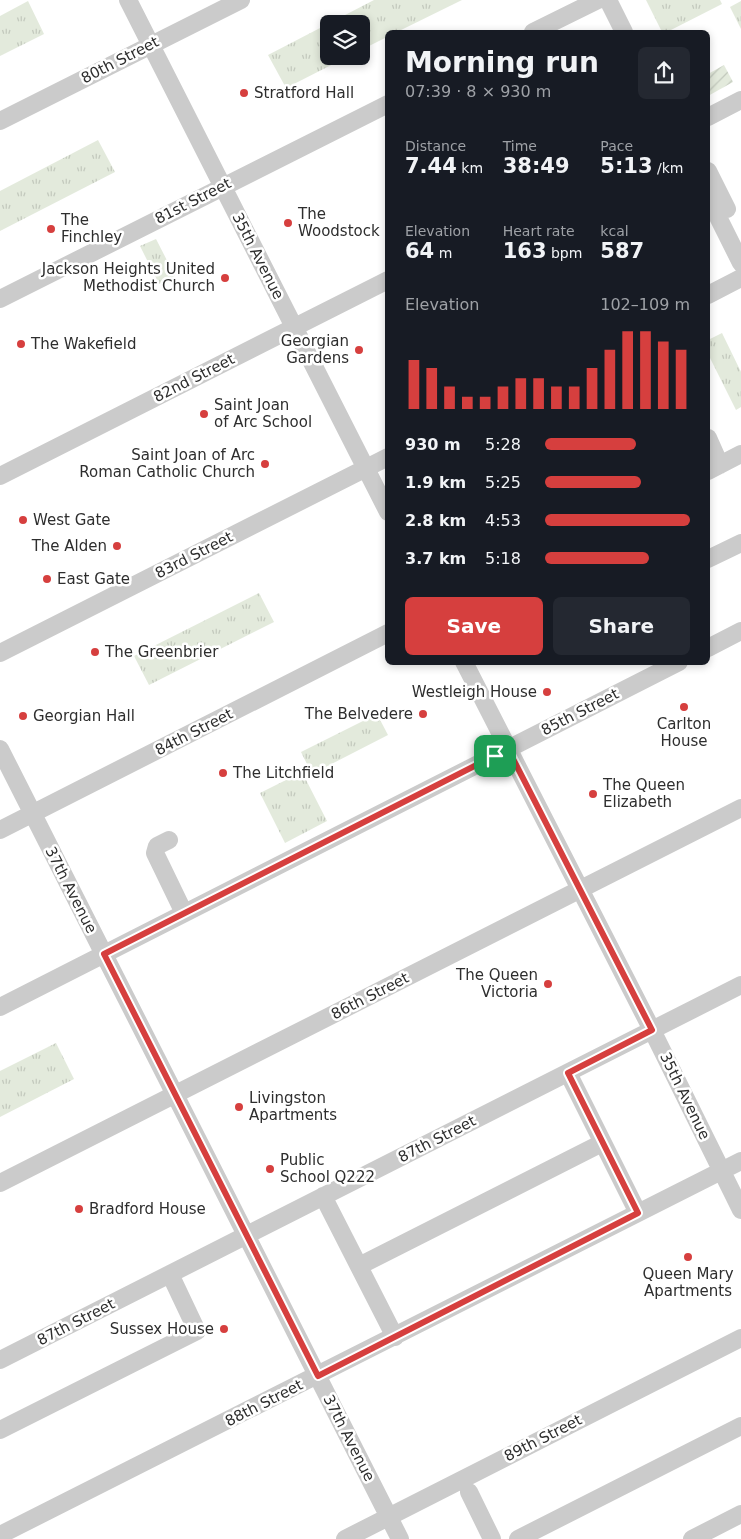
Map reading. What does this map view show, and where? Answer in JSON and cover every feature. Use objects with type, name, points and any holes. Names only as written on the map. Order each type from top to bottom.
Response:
[{"type":"street","name":"35th Avenue","points":[[128,0],[385,506]]},
{"type":"street","name":"80th Street","points":[[0,121],[241,0]]},
{"type":"street","points":[[536,30],[598,0]]},
{"type":"street","points":[[608,0],[623,30]]},
{"type":"street","points":[[621,0],[637,30]]},
{"type":"street","points":[[710,116],[741,100]]},
{"type":"street","name":"81st Street","points":[[0,299],[385,105]]},
{"type":"street","points":[[710,175],[741,236]]},
{"type":"street","points":[[710,201],[741,263]]},
{"type":"street","points":[[710,294],[741,278]]},
{"type":"street","name":"82nd Street","points":[[0,476],[385,282]]},
{"type":"street","points":[[710,448],[714,468],[740,456]]},
{"type":"street","name":"83rd Street","points":[[0,653],[385,458]]},
{"type":"street","points":[[710,558],[741,543]]},
{"type":"street","points":[[710,647],[741,631]]},
{"type":"street","name":"84th Street","points":[[0,830],[385,635]]},
{"type":"street","name":"35th Avenue","points":[[466,665],[652,1030],[741,1210]]},
{"type":"street","name":"85th Street","points":[[0,1007],[673,665]]},
{"type":"street","name":"37th Avenue","points":[[0,749],[400,1539]]},
{"type":"street","name":"86th Street","points":[[0,1183],[741,808]]},
{"type":"street","points":[[169,840],[157,846],[155,853],[184,913]]},
{"type":"street","name":"87th Street","points":[[0,1360],[652,1030],[740,988]]},
{"type":"street","points":[[568,1073],[638,1213]]},
{"type":"street","points":[[358,1266],[602,1143]]},
{"type":"street","name":"88th Street","points":[[0,1535],[741,1161]]},
{"type":"street","points":[[323,1196],[395,1337]]},
{"type":"street","points":[[0,1430],[197,1331],[170,1274]]},
{"type":"street","name":"89th Street","points":[[345,1539],[741,1338]]},
{"type":"street","points":[[518,1539],[741,1426]]},
{"type":"street","points":[[469,1492],[492,1539]]},
{"type":"street","points":[[692,1539],[741,1514]]},
{"type":"green space","points":[[374,0],[462,0],[401,30],[385,30],[385,38],[370,46],[370,15],[345,15]]},
{"type":"green space","points":[[646,0],[720,0],[722,4],[671,30],[661,30]]},
{"type":"green space","points":[[28,1],[44,34],[0,56],[0,16]]},
{"type":"green space","points":[[741,1],[741,29],[730,7]]},
{"type":"green space","points":[[320,28],[320,65],[331,65],[286,88],[268,55]]},
{"type":"green space","points":[[724,65],[733,82],[710,95],[710,73]]},
{"type":"green space","points":[[98,140],[115,172],[0,231],[0,191]]},
{"type":"green space","points":[[156,239],[175,276],[159,284],[140,246]]},
{"type":"green space","points":[[722,333],[741,372],[741,407],[736,410],[710,358],[710,339]]},
{"type":"green space","points":[[259,593],[274,622],[149,685],[134,656]]},
{"type":"green space","points":[[377,714],[388,735],[312,774],[301,752]]},
{"type":"green space","points":[[302,772],[327,821],[285,843],[260,793]]},
{"type":"green space","points":[[56,1043],[74,1079],[0,1117],[0,1071]]},
{"type":"place","name":"Stratford Hall","points":[[244,93]]},
{"type":"place","name":"The Woodstock","points":[[288,223]]},
{"type":"place","name":"The Finchley","points":[[51,229]]},
{"type":"place","name":"Jackson Heights United Methodist Church","points":[[225,278]]},
{"type":"place","name":"The Wakefield","points":[[21,344]]},
{"type":"place","name":"Georgian Gardens","points":[[359,350]]},
{"type":"place","name":"Saint Joan of Arc School","points":[[204,414]]},
{"type":"place","name":"Saint Joan of Arc Roman Catholic Church","points":[[265,464]]},
{"type":"place","name":"West Gate","points":[[23,520]]},
{"type":"place","name":"The Alden","points":[[117,546]]},
{"type":"place","name":"East Gate","points":[[47,579]]},
{"type":"place","name":"The Greenbrier","points":[[95,652]]},
{"type":"place","name":"Westleigh House","points":[[547,692]]},
{"type":"place","name":"Carlton House","points":[[684,707]]},
{"type":"place","name":"The Belvedere","points":[[423,714]]},
{"type":"place","name":"Georgian Hall","points":[[23,716]]},
{"type":"place","name":"The Litchfield","points":[[223,773]]},
{"type":"place","name":"The Queen Elizabeth","points":[[593,794]]},
{"type":"place","name":"The Queen Victoria","points":[[548,984]]},
{"type":"place","name":"Livingston Apartments","points":[[239,1107]]},
{"type":"place","name":"Public School Q222","points":[[270,1169]]},
{"type":"place","name":"Bradford House","points":[[79,1209]]},
{"type":"place","name":"Queen Mary Apartments","points":[[688,1257]]},
{"type":"place","name":"Sussex House","points":[[224,1329]]},
{"type":"route","points":[[508,749],[652,1030],[568,1073],[638,1213],[318,1376],[104,954],[495,756],[508,749]]}]
